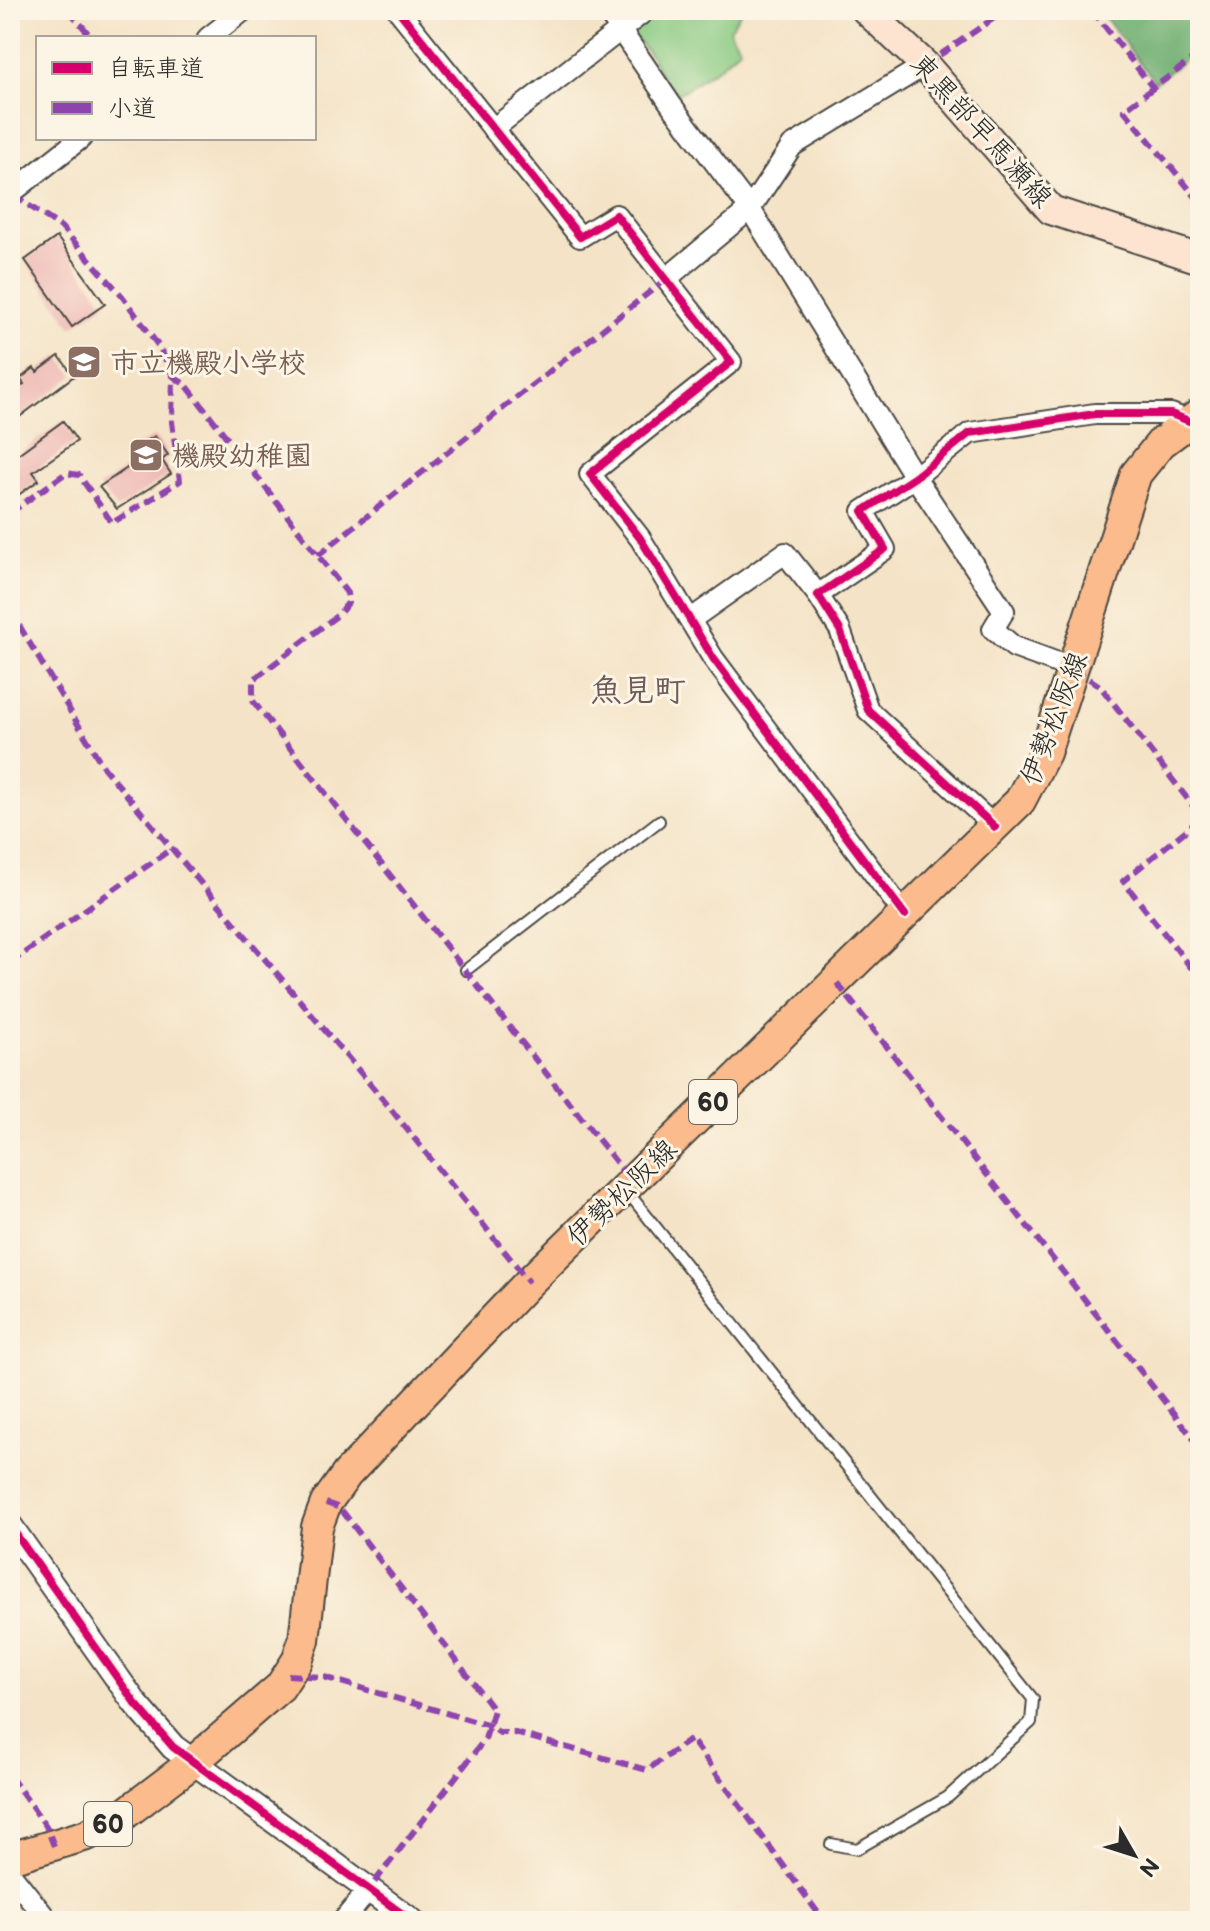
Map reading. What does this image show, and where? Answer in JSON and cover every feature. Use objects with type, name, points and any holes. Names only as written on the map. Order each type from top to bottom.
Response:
[{"type":"main road","name":"東黒部早馬瀬線","points":[[866,10],[925,65],[1051,210],[1200,259]]},
{"type":"main road","name":"伊勢松阪線","points":[[10,1858],[87,1835],[148,1799],[280,1687],[297,1661],[304,1640],[317,1527],[326,1503],[347,1474],[529,1282],[995,827],[1036,776],[1074,669],[1136,474],[1161,443],[1194,418]]},
{"type":"street","points":[[211,36],[244,10]]},
{"type":"street","points":[[398,10],[580,237],[616,215],[731,362],[590,474],[640,538],[713,658],[905,915]]},
{"type":"street","points":[[607,10],[672,106],[750,209],[828,330],[915,477],[1004,611],[993,629],[1014,647],[1074,669]]},
{"type":"street","points":[[493,129],[646,10]]},
{"type":"street","points":[[666,279],[750,209],[792,146],[925,65]]},
{"type":"street","points":[[10,194],[78,140]]},
{"type":"street","points":[[818,595],[885,549],[863,511],[915,477],[970,433],[1095,414],[1171,414],[1194,418]]},
{"type":"street","points":[[690,620],[785,553],[818,595],[840,630],[868,710],[995,827]]},
{"type":"street","points":[[10,1526],[135,1703],[173,1747],[412,1921]]},
{"type":"street","points":[[10,1873],[48,1921]]},
{"type":"street","points":[[343,1921],[370,1888]]},
{"type":"lane","points":[[466,970],[659,821]]},
{"type":"lane","points":[[625,1188],[1033,1699],[1031,1722],[948,1797],[857,1849],[831,1844]]},
{"type":"green space","points":[[660,10],[742,10],[729,30],[740,48],[719,67],[672,98],[651,56],[632,34]]},
{"type":"green space","points":[[1099,10],[1191,10],[1200,22],[1200,48],[1155,82]]},
{"type":"building","points":[[57,237],[105,304],[72,327],[25,260]]},
{"type":"building","points":[[59,356],[74,376],[10,424],[10,394],[24,384],[20,379],[34,368],[37,372]]},
{"type":"building","points":[[63,421],[77,441],[33,472],[39,480],[10,501],[10,460]]},
{"type":"building","points":[[155,436],[168,455],[162,460],[171,474],[117,509],[99,487],[142,458],[134,448]]},
{"type":"marked path","points":[[69,10],[90,36]]},
{"type":"marked path","points":[[925,65],[1006,10]]},
{"type":"marked path","points":[[1092,10],[1153,88],[1200,54]]},
{"type":"marked path","points":[[1196,10],[1200,15]]},
{"type":"marked path","points":[[1153,88],[1124,110],[1200,202]]},
{"type":"marked path","points":[[10,193],[61,227],[122,296],[160,348],[173,376],[172,422],[180,481],[112,523],[79,475],[66,473],[10,513]]},
{"type":"marked path","points":[[318,555],[666,279]]},
{"type":"marked path","points":[[173,376],[187,386],[347,593],[348,603],[339,614],[253,680],[253,701],[631,1181]]},
{"type":"marked path","points":[[10,610],[104,768],[386,1103],[529,1282]]},
{"type":"marked path","points":[[1074,669],[1100,686],[1200,815]]},
{"type":"marked path","points":[[1200,819],[1123,881],[1200,979]]},
{"type":"marked path","points":[[10,963],[171,849]]},
{"type":"marked path","points":[[837,983],[1200,1447]]},
{"type":"marked path","points":[[326,1503],[340,1508],[494,1710],[485,1739],[370,1888]]},
{"type":"marked path","points":[[288,1675],[324,1677],[490,1726],[500,1733],[515,1733],[647,1770],[691,1739],[824,1921]]},
{"type":"marked path","points":[[10,1776],[46,1826],[54,1846]]},
{"type":"cycle path","points":[[398,10],[580,237],[616,215],[731,362],[590,474],[640,538],[713,658],[905,915]]},
{"type":"cycle path","points":[[995,827],[868,710],[840,630],[818,595],[885,549],[863,511],[915,477],[970,433],[1095,414],[1171,414],[1189,421]]},
{"type":"cycle path","points":[[10,1526],[135,1703],[173,1747],[412,1921]]},
{"type":"place","name":"市立機殿小学校","points":[[84,362]]},
{"type":"place","name":"機殿幼稚園","points":[[146,455]]},
{"type":"district","name":"魚見町","points":[[638,690]]}]
